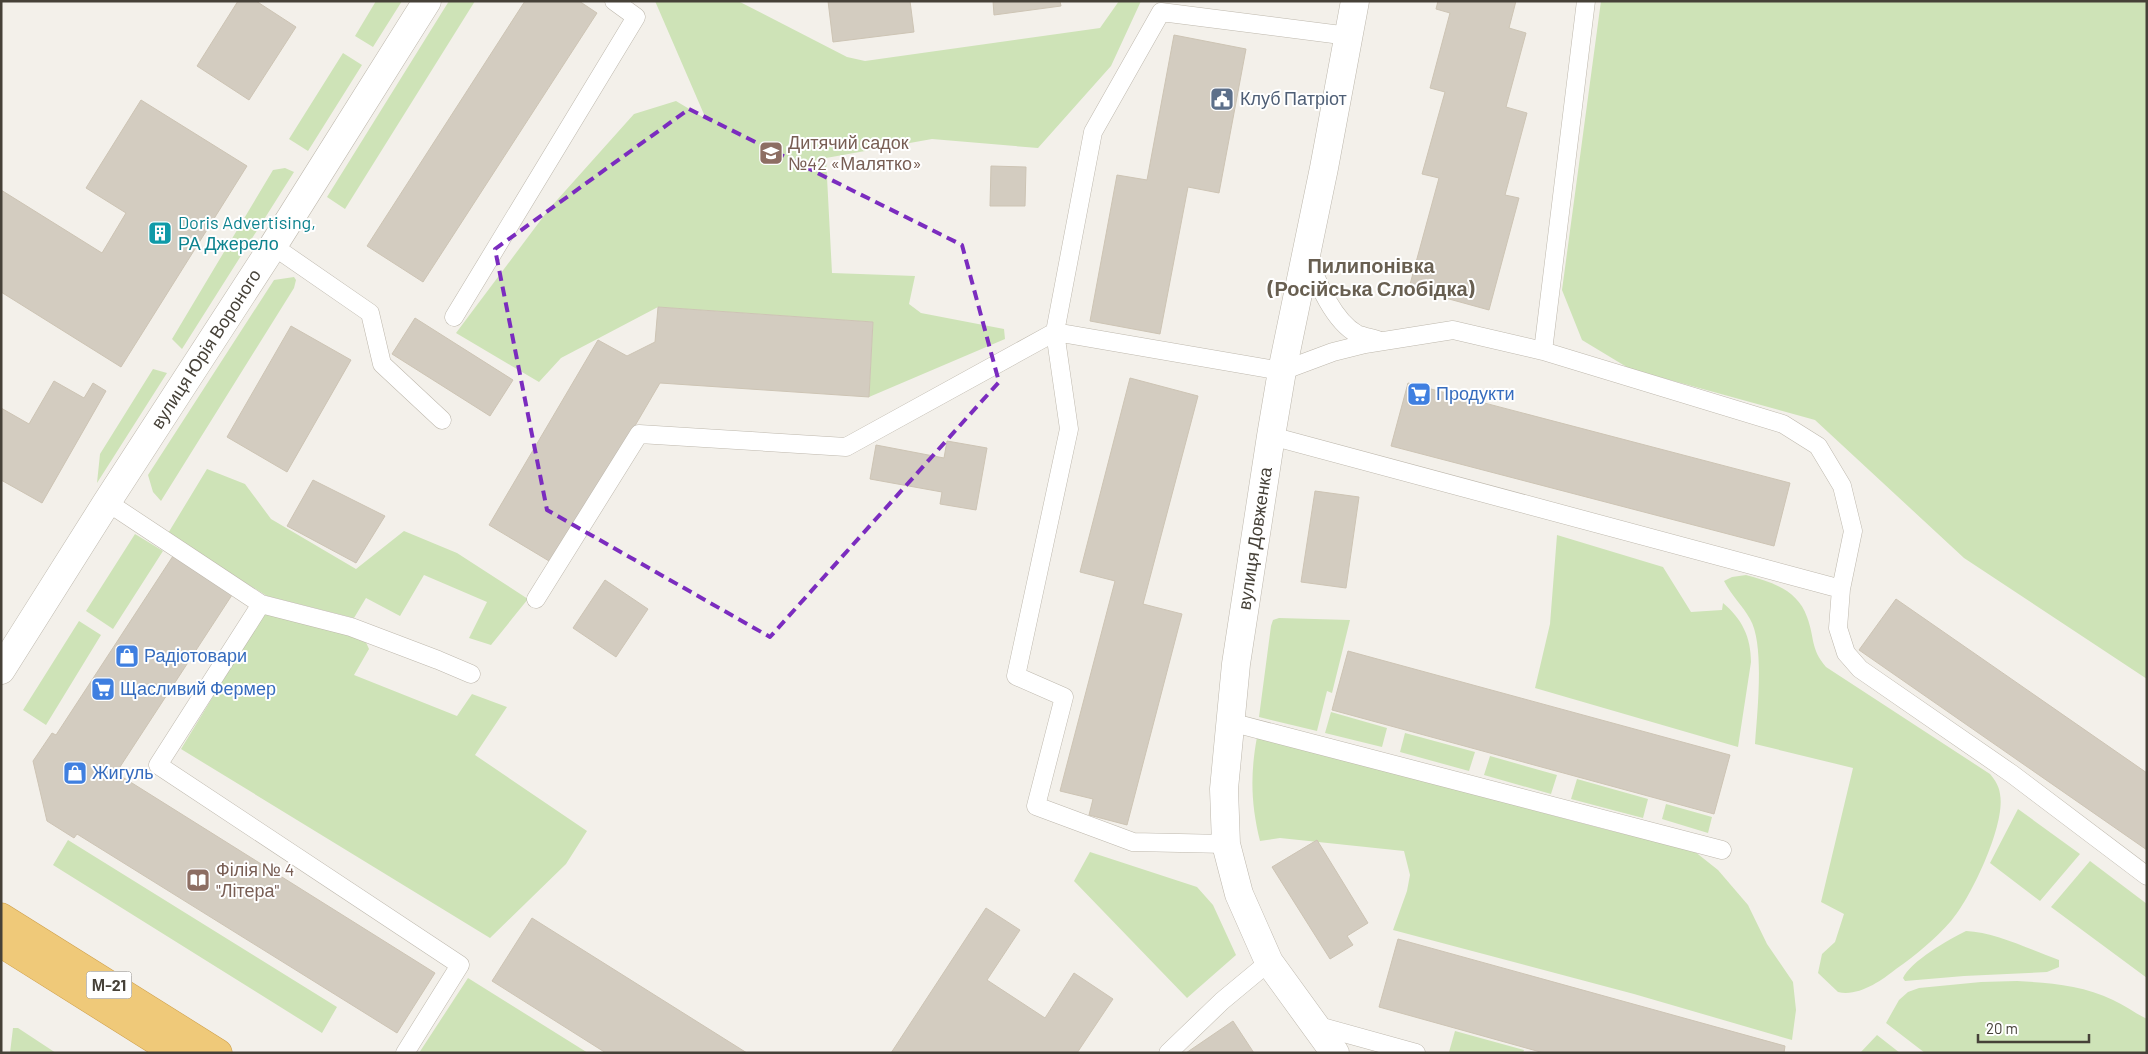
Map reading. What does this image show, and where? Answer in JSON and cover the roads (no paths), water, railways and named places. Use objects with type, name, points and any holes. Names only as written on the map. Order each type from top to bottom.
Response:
[{"type":"highway","name":"М-21","points":[[1,918],[218,1053]]},
{"type":"highway","name":"М-21","points":[[1,943],[176,1053]]},
{"type":"street","name":"вулиця Юрія Вороного","points":[[1,670],[273,246],[426,1]]},
{"type":"street","name":"вулиця Довженка","points":[[1335,1053],[1269,962],[1239,894],[1226,844],[1224,789],[1236,664],[1271,436],[1282,371],[1324,168],[1355,1]]},
{"type":"lane","points":[[454,317],[636,17],[614,1]]},
{"type":"lane","points":[[1543,351],[1586,1]]},
{"type":"lane","points":[[1226,844],[1133,842],[1036,806],[1064,697],[1016,676],[1069,429],[1055,332],[1093,132],[1161,12],[1349,36]]},
{"type":"lane","points":[[273,246],[370,313],[382,364],[442,420]]},
{"type":"lane","points":[[1305,253],[1320,289],[1341,320],[1357,334],[1382,341]]},
{"type":"lane","points":[[536,599],[639,434],[846,447],[1055,332],[1282,371],[1332,352],[1382,341],[1453,330],[1543,351],[1784,424],[1818,446],[1842,486],[1853,531],[1841,589],[1838,628],[1846,652],[1860,669],[2012,774],[2147,876]]},
{"type":"lane","points":[[1271,436],[1841,589]]},
{"type":"lane","points":[[107,502],[261,604],[351,627],[471,674]]},
{"type":"lane","points":[[261,604],[158,764],[460,965],[405,1053]]},
{"type":"lane","points":[[1230,722],[1722,850]]},
{"type":"lane","points":[[1168,1053],[1222,1001],[1269,962]]},
{"type":"lane","points":[[1315,1025],[1416,1053]]},
{"type":"place","name":"Клуб Патріот","points":[[1222,99]]},
{"type":"place","name":"Дитячий садок №42 «Малятко»","points":[[771,153]]},
{"type":"place","name":"Doris Advertising, РА Джерело","points":[[160,233]]},
{"type":"place","name":"Продукти","points":[[1419,394]]},
{"type":"place","name":"Радіотовари","points":[[127,656]]},
{"type":"place","name":"Щасливий Фермер","points":[[103,689]]},
{"type":"place","name":"Жигуль","points":[[75,773]]},
{"type":"place","name":"Філія № 4 \"Літера\"","points":[[198,880]]},
{"type":"district","name":"Пилипонівка (Російська Слобідка)","points":[[1371,278]]}]
